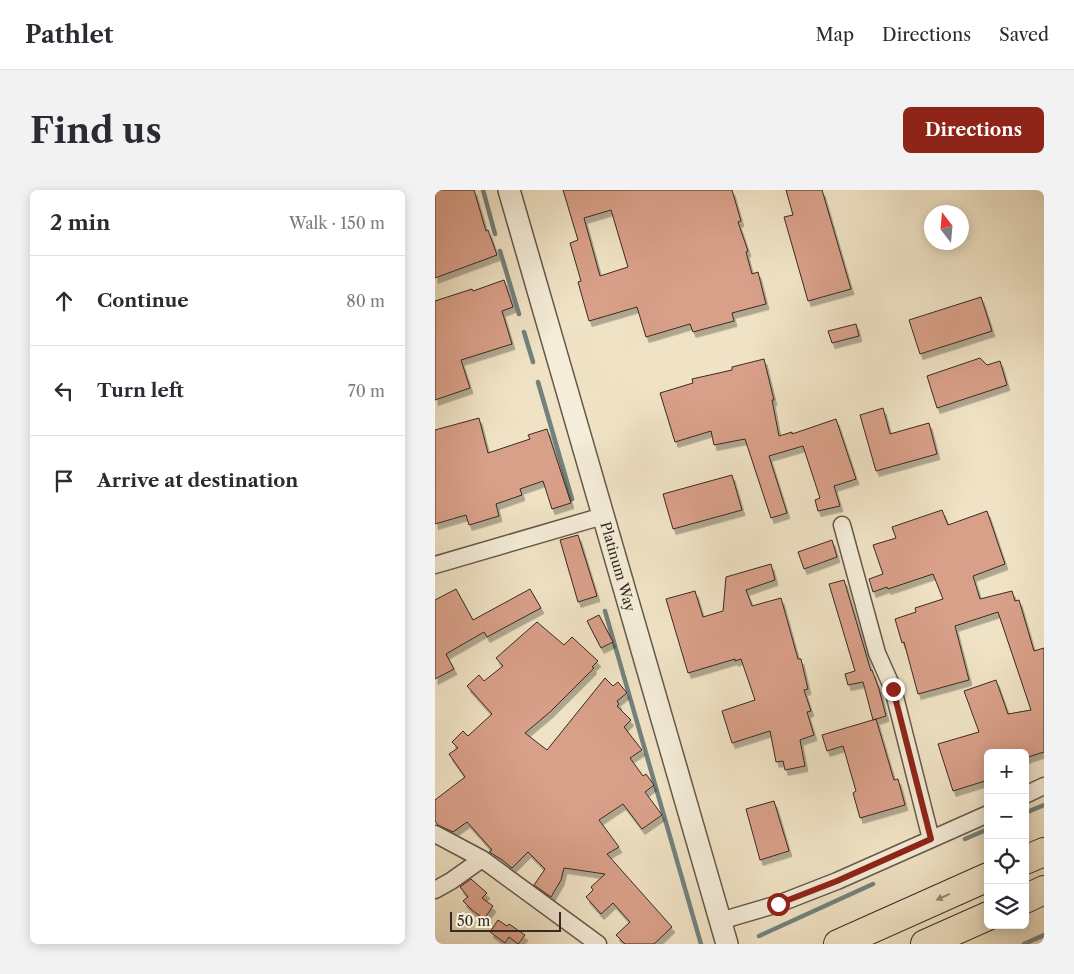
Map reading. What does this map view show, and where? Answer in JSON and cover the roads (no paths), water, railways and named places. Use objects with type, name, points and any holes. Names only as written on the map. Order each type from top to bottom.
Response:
[{"type":"highway","points":[[1029,858],[1044,852]]},
{"type":"highway","points":[[839,944],[984,879]]},
{"type":"highway","points":[[1029,897],[1044,890]]},
{"type":"highway","points":[[925,944],[984,918]]},
{"type":"street","name":"Platinum Way","points":[[509,190],[727,944]]},
{"type":"street","points":[[435,565],[603,516]]},
{"type":"street","points":[[843,525],[877,653],[893,689],[931,839]]},
{"type":"street","points":[[1027,794],[1044,786]]},
{"type":"street","points":[[721,921],[778,904],[837,881],[984,816]]},
{"type":"street","points":[[435,834],[482,859],[598,944]]},
{"type":"street","points":[[435,890],[482,859]]},
{"type":"waterway","points":[[483,190],[495,234]]},
{"type":"waterway","points":[[500,251],[519,314]]},
{"type":"waterway","points":[[524,332],[533,362]]},
{"type":"waterway","points":[[538,382],[572,499]]},
{"type":"waterway","points":[[605,611],[701,944]]},
{"type":"waterway","points":[[1029,811],[1044,805]]},
{"type":"waterway","points":[[965,839],[984,831]]},
{"type":"waterway","points":[[759,936],[873,884]]},
{"type":"waterway","points":[[1024,944],[1044,935]]}]
